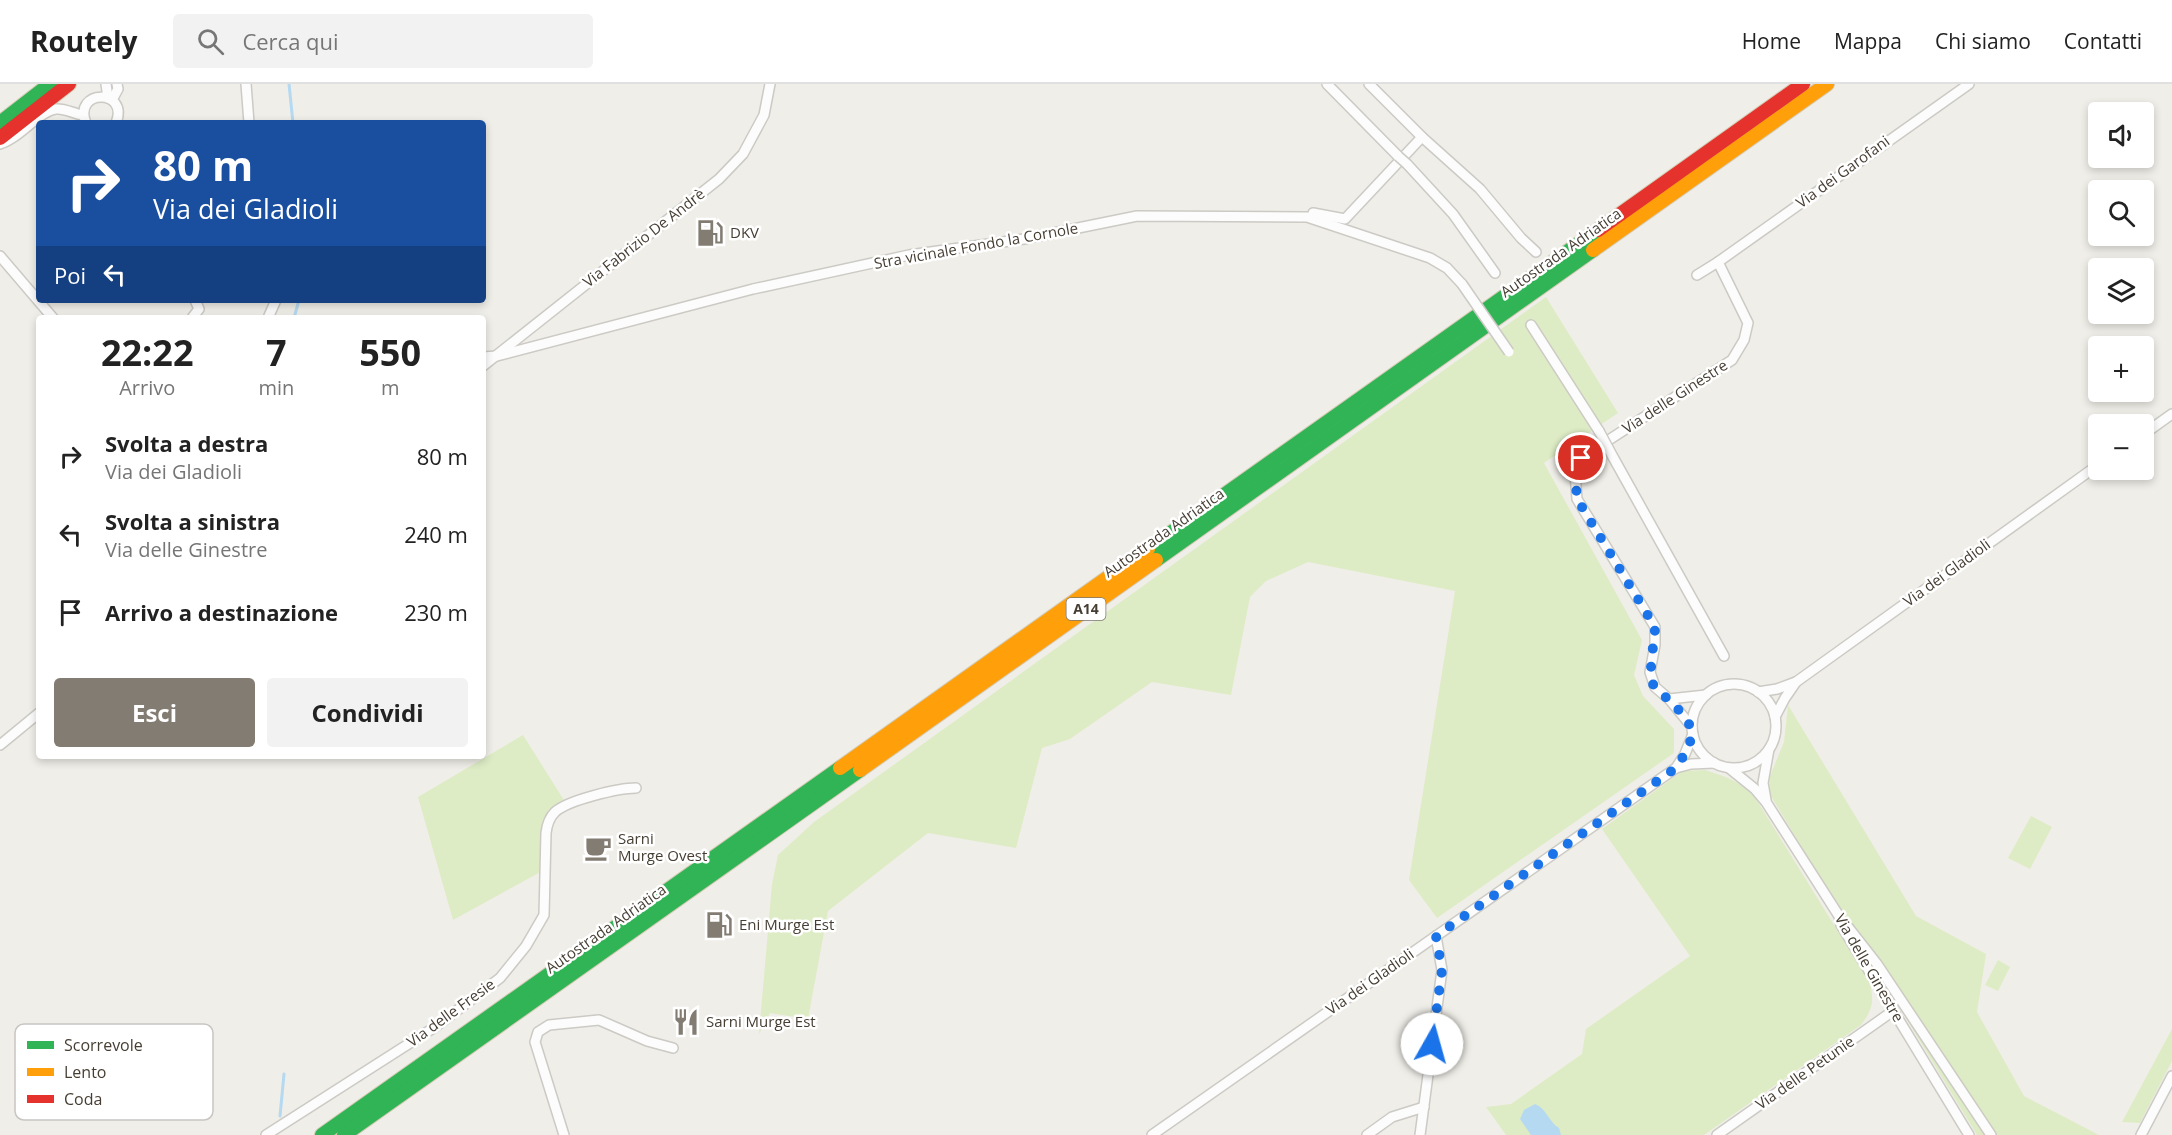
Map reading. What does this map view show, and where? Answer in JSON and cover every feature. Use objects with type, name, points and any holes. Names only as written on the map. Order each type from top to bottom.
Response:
[{"type":"main road","points":[[0,123],[50,84]]},
{"type":"main road","points":[[0,138],[69,84]]},
{"type":"main road","name":"Autostrada Adriatica","points":[[322,1135],[1803,84]]},
{"type":"main road","name":"Autostrada Adriatica","points":[[344,1135],[1827,84]]},
{"type":"street","points":[[106,84],[110,99],[118,109],[117,120]]},
{"type":"street","points":[[110,99],[118,89],[117,84]]},
{"type":"street","points":[[246,84],[249,120]]},
{"type":"street","name":"Via Fabrizio De Andrè","points":[[486,364],[719,178],[743,154],[764,115],[770,84]]},
{"type":"street","points":[[1327,84],[1453,214],[1495,273]]},
{"type":"street","points":[[1369,84],[1422,137],[1480,189],[1521,238],[1536,252]]},
{"type":"street","name":"Via dei Garofani","points":[[1697,275],[1969,84]]},
{"type":"street","points":[[38,120],[56,109],[85,119],[87,103],[91,99],[101,96],[110,99]]},
{"type":"street","points":[[0,144],[10,141],[36,121]]},
{"type":"street","points":[[1307,217],[1309,213],[1345,219],[1422,137]]},
{"type":"street","name":"Stra vicinale Fondo la Cornole","points":[[486,357],[497,356],[753,289],[909,255],[1014,241],[1137,216],[1307,217],[1430,258],[1448,268],[1462,284],[1509,352]]},
{"type":"street","points":[[0,256],[36,299]]},
{"type":"street","name":"Via delle Ginestre","points":[[1669,699],[1654,687],[1650,672],[1655,645],[1655,627],[1577,499],[1575,472],[1581,458],[1732,360],[1744,340],[1748,323],[1718,262]]},
{"type":"street","points":[[39,303],[49,315]]},
{"type":"street","points":[[1531,325],[1599,431],[1724,656]]},
{"type":"street","points":[[2154,427],[2172,414]]},
{"type":"street","name":"Via dei Gladioli","points":[[1676,768],[1685,754],[1693,730],[1693,719],[1697,707],[1706,695],[1726,685],[1739,685],[1758,692],[1777,689],[1796,682],[2088,472]]},
{"type":"street","name":"Via dei Gladioli","points":[[1769,749],[1776,728],[1775,717],[1796,682]]},
{"type":"street","points":[[1758,692],[1769,704],[1775,717]]},
{"type":"street","points":[[1669,699],[1706,695]]},
{"type":"street","points":[[1669,699],[1693,730],[1696,745],[1704,756],[1714,763]]},
{"type":"street","points":[[0,745],[36,715]]},
{"type":"street","points":[[1729,768],[1749,765],[1759,760],[1769,749]]},
{"type":"street","points":[[1766,802],[1763,783],[1769,749]]},
{"type":"street","name":"Via dei Gladioli","points":[[1152,1135],[1676,768],[1691,764],[1714,763],[1729,768]]},
{"type":"street","name":"Via delle Ginestre","points":[[1729,768],[1755,789],[1766,802],[1839,916],[1841,925],[1969,1135]]},
{"type":"street","name":"Via delle Fresie","points":[[266,1135],[435,1027],[500,978],[526,946],[543,915],[546,832],[551,816],[567,805],[623,788],[636,788]]},
{"type":"street","points":[[1839,916],[1877,964],[1991,1135]]},
{"type":"street","points":[[1420,1135],[1442,970],[1436,936]]},
{"type":"street","name":"Via delle Petunie","points":[[1717,1135],[1893,1011]]},
{"type":"street","points":[[564,1135],[537,1052],[536,1038],[542,1029],[549,1025],[599,1020],[647,1041],[673,1048]]},
{"type":"street","points":[[2141,1135],[2172,1076]]},
{"type":"street","points":[[1366,1135],[1392,1117],[1424,1107]]},
{"type":"green space","points":[[1546,297],[1618,413],[1544,463],[1642,640],[1634,675],[1643,696],[1674,729],[1674,753],[1437,918],[1409,880],[1455,591],[1308,562],[1266,581],[1250,597],[1231,695],[1152,682],[1070,739],[1042,748],[1016,848],[928,833],[828,911],[808,1019],[770,1013],[759,1034],[772,884],[778,855],[814,822]]},
{"type":"green space","points":[[1788,705],[1916,916],[1986,954],[1977,1012],[2024,1096],[2099,1135],[1977,1135],[1769,793],[1770,776],[1784,742]]},
{"type":"green space","points":[[523,735],[567,805],[551,816],[546,869],[453,920],[418,797],[486,759],[486,757]]},
{"type":"green space","points":[[1705,770],[1733,780],[1756,799],[1870,983],[1872,1005],[1868,1014],[1861,1025],[1704,1135],[1506,1135],[1486,1107],[1511,1104],[1582,1054],[1586,1029],[1690,956],[1602,829],[1683,771]]},
{"type":"green space","points":[[2031,816],[2052,827],[2030,869],[2008,858]]},
{"type":"green space","points":[[1998,960],[2010,967],[1998,991],[1985,985]]},
{"type":"green space","points":[[2172,1029],[2172,1061],[2140,1123],[2122,1122]]},
{"type":"water","points":[[1535,1104],[1559,1128],[1561,1135],[1531,1135],[1520,1119],[1524,1110]]},
{"type":"waterway","points":[[289,84],[293,120]]},
{"type":"waterway","points":[[295,315],[298,303]]},
{"type":"waterway","points":[[280,1116],[284,1074]]},
{"type":"traffic: fast","points":[[0,123],[50,84]]},
{"type":"traffic: fast","points":[[1148,549],[1598,230]]},
{"type":"traffic: fast","points":[[1156,560],[1593,250]]},
{"type":"traffic: fast","points":[[322,1135],[840,768]]},
{"type":"traffic: fast","points":[[344,1135],[860,770]]},
{"type":"traffic: slow","points":[[1593,250],[1827,84]]},
{"type":"traffic: slow","points":[[840,768],[1148,549]]},
{"type":"traffic: slow","points":[[860,770],[1156,560]]},
{"type":"traffic: jam","points":[[0,138],[69,84]]},
{"type":"traffic: jam","points":[[1598,230],[1803,84]]},
{"type":"place","name":"DKV","points":[[710,233]]},
{"type":"place","name":"Sarni Murge Ovest","points":[[598,848]]},
{"type":"place","name":"Eni Murge Est","points":[[719,925]]},
{"type":"place","name":"Sarni Murge Est","points":[[686,1022]]},
{"type":"route","points":[[1432,1044],[1442,970],[1436,936],[1676,768],[1693,734],[1692,727],[1669,699],[1654,687],[1650,672],[1655,645],[1655,627],[1577,499],[1575,472],[1581,458]]}]
